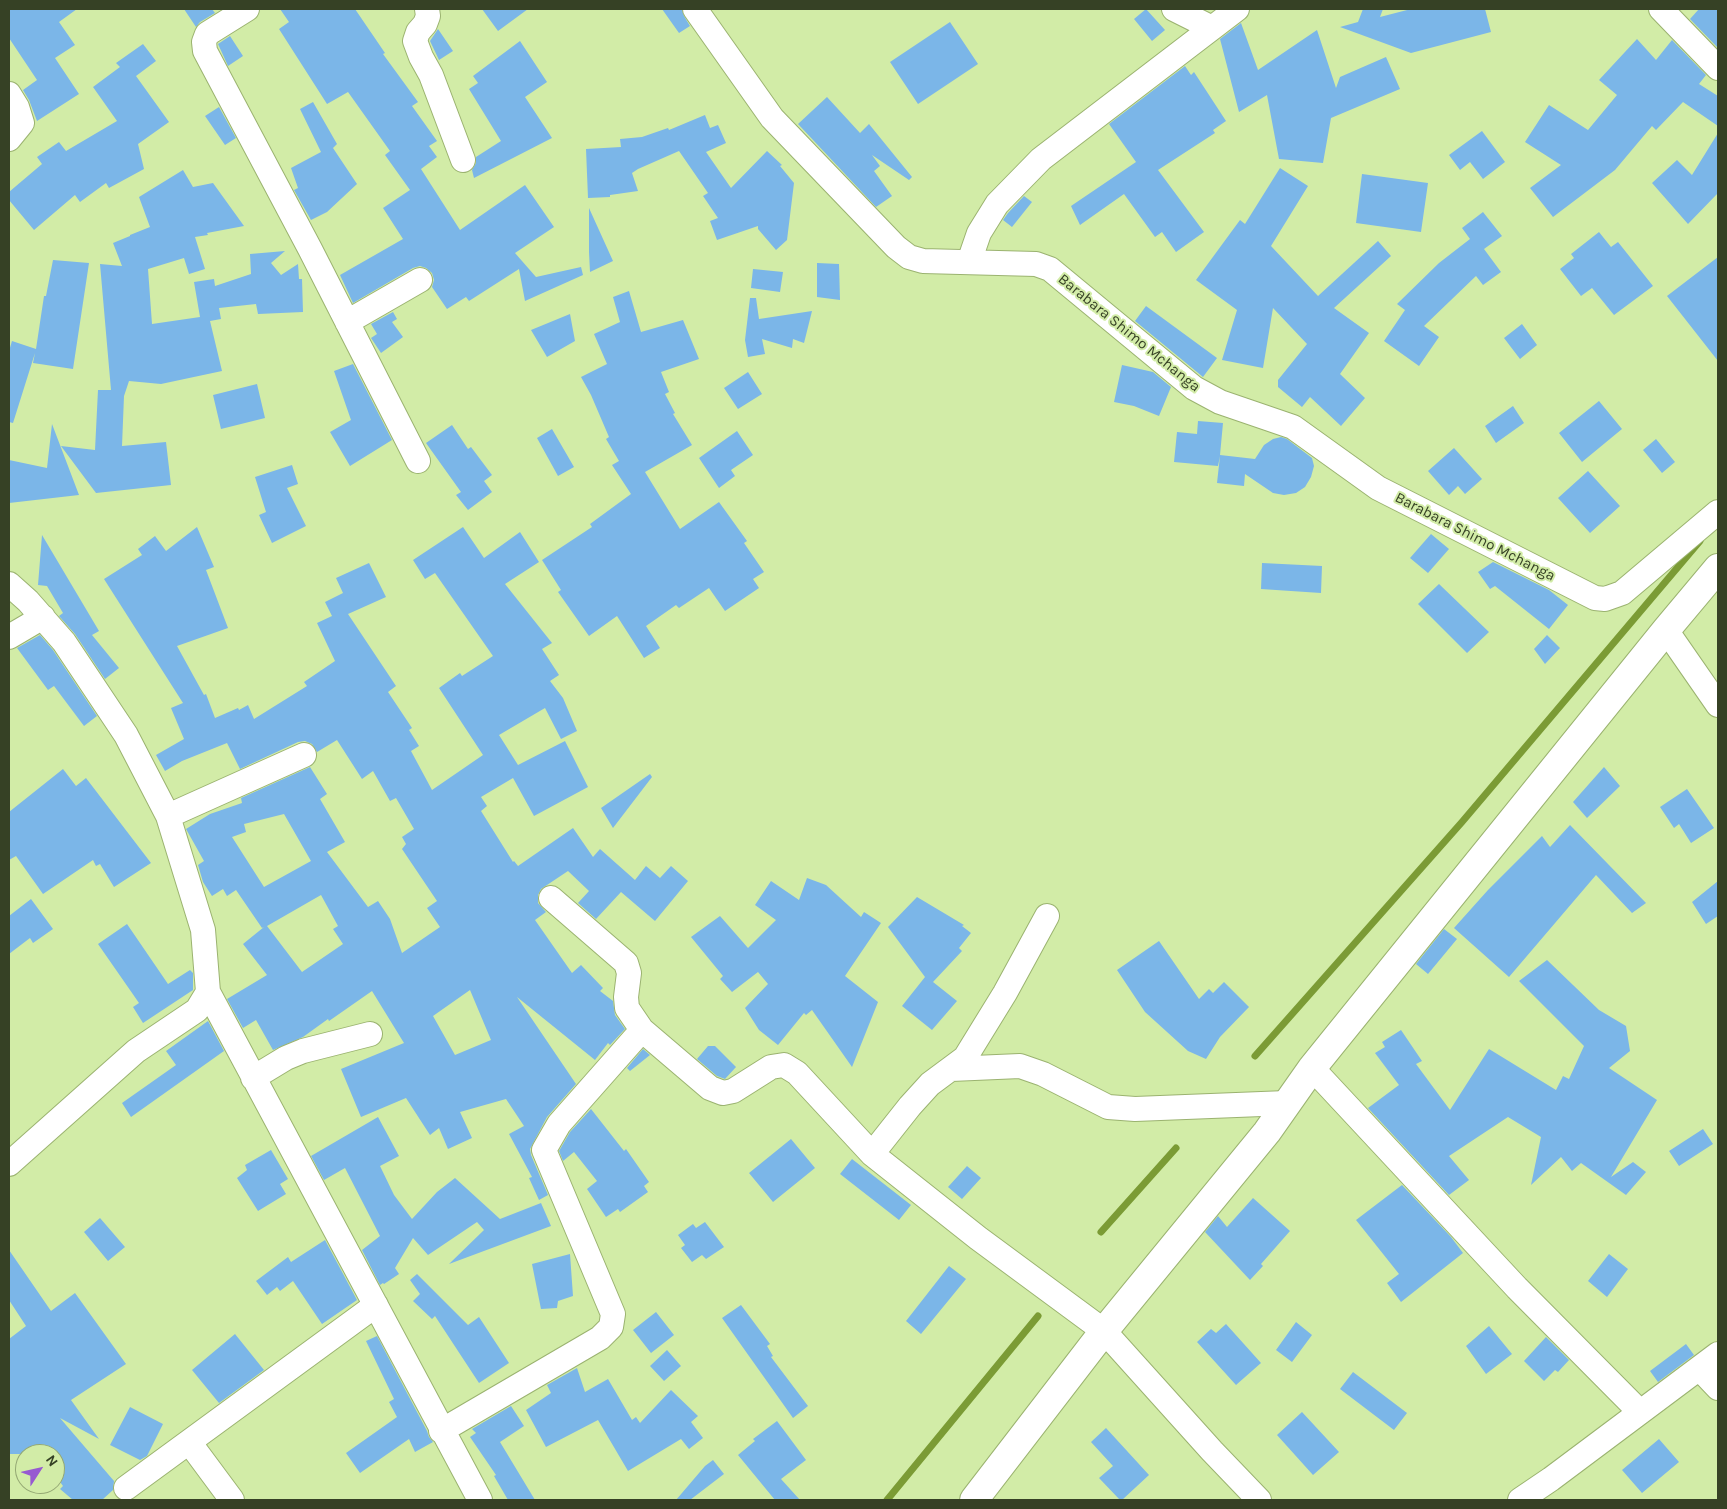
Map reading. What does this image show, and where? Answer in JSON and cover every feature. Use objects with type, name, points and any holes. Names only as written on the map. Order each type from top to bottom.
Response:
[{"type":"street","points":[[247,9],[207,34],[204,42],[205,51],[348,322],[418,460]]},
{"type":"street","points":[[427,9],[428,16],[415,41],[431,76],[463,160]]},
{"type":"street","name":"Barabara Shimo Mchanga","points":[[695,9],[772,118],[896,247],[909,257],[923,261],[1036,264],[1050,270],[1194,388],[1220,402],[1293,427],[1378,488],[1595,598],[1606,599],[1622,593],[1718,512]]},
{"type":"street","points":[[1174,9],[1212,28]]},
{"type":"street","points":[[969,262],[978,233],[997,204],[1040,159],[1237,9]]},
{"type":"street","points":[[1662,9],[1718,68]]},
{"type":"street","points":[[9,94],[17,107],[22,123],[9,139]]},
{"type":"street","points":[[348,322],[420,280]]},
{"type":"street","points":[[974,1500],[1104,1331],[1267,1132],[1312,1068],[1718,568]]},
{"type":"street","points":[[9,584],[64,642],[126,735],[168,816],[204,930],[208,992],[376,1305],[441,1431],[480,1500]]},
{"type":"street","points":[[9,637],[43,618]]},
{"type":"street","points":[[1666,630],[1718,705]]},
{"type":"street","points":[[168,816],[304,755]]},
{"type":"street","points":[[551,898],[626,963],[629,973],[626,997],[627,1008],[642,1030],[710,1088],[723,1093],[734,1091],[771,1067],[784,1065],[797,1073],[872,1154],[978,1238],[1104,1331],[1212,1451],[1259,1500]]},
{"type":"street","points":[[872,1154],[930,1084],[966,1058],[1005,993],[1047,916]]},
{"type":"street","points":[[9,1164],[136,1051],[197,1010],[208,992]]},
{"type":"street","points":[[441,1431],[600,1338],[611,1328],[613,1314],[544,1150],[559,1124],[642,1030]]},
{"type":"street","points":[[253,1078],[286,1058],[303,1051],[370,1034]]},
{"type":"street","points":[[951,1069],[1020,1066],[1043,1074],[1108,1107],[1136,1109],[1287,1103]]},
{"type":"street","points":[[1312,1068],[1517,1288],[1640,1412]]},
{"type":"street","points":[[126,1488],[376,1305]]},
{"type":"street","points":[[1520,1500],[1718,1354]]},
{"type":"street","points":[[1700,1369],[1718,1388]]},
{"type":"street","points":[[189,1442],[232,1500]]},
{"type":"building","points":[[9,9],[77,9],[59,22],[75,45],[55,58],[79,94],[37,121],[23,90],[37,80],[9,38]]},
{"type":"building","points":[[184,9],[212,9],[215,13],[200,22],[196,27]]},
{"type":"building","points":[[280,9],[355,9],[385,53],[383,54],[418,102],[412,106],[437,141],[429,146],[437,157],[421,169],[460,230],[525,185],[554,227],[515,253],[536,277],[581,267],[583,275],[525,301],[519,269],[469,301],[466,297],[447,309],[432,287],[434,280],[432,273],[420,266],[413,268],[353,303],[340,275],[403,239],[383,208],[410,190],[385,155],[390,151],[348,92],[327,104],[279,29],[289,22]]},
{"type":"building","points":[[482,9],[528,9],[498,31]]},
{"type":"building","points":[[662,9],[682,9],[690,26],[679,33]]},
{"type":"building","points":[[1146,9],[1165,30],[1152,41],[1134,19]]},
{"type":"building","points":[[1363,9],[1383,9],[1380,17],[1411,9],[1485,9],[1491,32],[1411,53],[1340,27],[1358,22]]},
{"type":"building","points":[[1699,9],[1718,9],[1718,48],[1690,19]]},
{"type":"building","points":[[950,22],[978,64],[918,104],[890,62]]},
{"type":"building","points":[[1241,23],[1258,70],[1317,30],[1336,88],[1340,77],[1386,57],[1400,89],[1331,118],[1323,163],[1279,159],[1267,95],[1239,112],[1220,39]]},
{"type":"building","points":[[438,29],[453,51],[439,60],[430,41]]},
{"type":"building","points":[[230,36],[243,56],[228,66],[218,44]]},
{"type":"building","points":[[1637,39],[1656,60],[1672,40],[1706,75],[1699,84],[1718,96],[1718,126],[1683,102],[1656,130],[1652,126],[1615,170],[1553,217],[1530,188],[1561,165],[1525,142],[1549,105],[1588,130],[1617,95],[1599,80]]},
{"type":"building","points":[[520,41],[547,82],[525,97],[552,138],[474,178],[472,170],[476,163],[476,157],[501,141],[469,89],[478,83],[473,76]]},
{"type":"building","points":[[143,44],[156,61],[136,76],[169,122],[138,144],[144,169],[109,188],[106,183],[80,202],[75,195],[34,230],[9,200],[9,192],[42,164],[37,157],[59,142],[66,151],[117,121],[93,87],[120,67],[116,63]]},
{"type":"building","points":[[1185,66],[1191,75],[1194,72],[1226,121],[1213,130],[1215,133],[1158,170],[1204,232],[1176,252],[1162,232],[1155,237],[1124,194],[1080,225],[1071,206],[1136,162],[1109,124]]},
{"type":"building","points":[[827,97],[860,133],[869,124],[912,177],[909,180],[872,155],[880,166],[874,171],[892,196],[876,207],[798,124]]},
{"type":"building","points":[[313,102],[337,144],[333,148],[357,184],[327,212],[311,220],[294,190],[298,188],[291,168],[321,152],[300,109]]},
{"type":"building","points":[[219,107],[236,138],[225,145],[205,116]]},
{"type":"building","points":[[705,115],[710,128],[718,125],[726,143],[706,152],[731,188],[767,151],[782,165],[780,166],[794,183],[787,240],[776,250],[758,229],[758,226],[717,240],[710,221],[718,218],[703,196],[708,193],[679,151],[632,173],[638,191],[610,195],[610,197],[588,198],[586,149],[621,147],[620,139],[642,137],[668,128],[669,130]]},
{"type":"building","points":[[1482,131],[1505,162],[1483,179],[1470,162],[1460,170],[1449,155]]},
{"type":"building","points":[[1718,133],[1718,193],[1688,224],[1652,183],[1677,160],[1692,175]]},
{"type":"building","points":[[1280,168],[1308,186],[1271,246],[1318,296],[1378,241],[1391,256],[1334,308],[1369,333],[1340,374],[1365,398],[1341,426],[1310,397],[1302,407],[1278,387],[1278,380],[1307,344],[1273,308],[1263,368],[1222,360],[1237,310],[1196,280],[1240,220],[1245,224]]},
{"type":"building","points":[[183,170],[193,187],[213,183],[244,226],[195,237],[205,269],[189,274],[184,258],[148,269],[152,324],[200,317],[194,282],[214,279],[215,286],[251,274],[250,254],[285,251],[271,263],[281,275],[298,264],[299,279],[302,279],[303,312],[258,314],[256,304],[219,308],[221,319],[210,321],[222,371],[161,384],[129,381],[124,396],[122,446],[166,442],[171,485],[96,493],[61,446],[95,450],[98,390],[111,390],[100,264],[122,266],[113,243],[150,227],[139,197]]},
{"type":"building","points":[[1362,174],[1428,183],[1421,232],[1356,223]]},
{"type":"building","points":[[1024,196],[1032,202],[1012,227],[1003,220]]},
{"type":"building","points":[[589,208],[613,261],[590,272],[589,252]]},
{"type":"building","points":[[1483,212],[1502,236],[1484,249],[1501,272],[1483,285],[1476,276],[1424,326],[1439,337],[1419,366],[1384,341],[1405,310],[1397,304],[1439,263],[1470,239],[1462,228]]},
{"type":"building","points":[[1599,232],[1611,247],[1618,242],[1653,286],[1614,315],[1592,288],[1581,296],[1560,269],[1574,258],[1571,254]]},
{"type":"building","points":[[1718,257],[1718,361],[1667,296]]},
{"type":"building","points":[[53,260],[89,263],[73,369],[33,363],[35,353],[13,423],[9,422],[9,351],[12,341],[36,349],[44,296],[46,296]]},
{"type":"building","points":[[817,263],[839,264],[840,300],[817,297]]},
{"type":"building","points":[[753,269],[783,272],[780,292],[751,288]]},
{"type":"building","points":[[629,291],[641,332],[683,320],[699,359],[661,372],[669,392],[665,394],[675,413],[673,414],[692,445],[645,472],[680,529],[719,502],[747,541],[744,543],[764,572],[753,579],[759,588],[725,611],[709,588],[679,608],[676,605],[646,626],[660,648],[644,658],[617,616],[589,636],[558,592],[561,590],[542,560],[592,527],[590,524],[631,494],[612,465],[619,461],[606,439],[609,437],[581,377],[607,364],[594,334],[620,322],[613,297]]},
{"type":"building","points":[[750,298],[756,298],[759,319],[812,311],[804,343],[793,339],[792,348],[762,339],[765,354],[748,357],[745,340]]},
{"type":"building","points":[[1146,306],[1217,358],[1203,377],[1135,321]]},
{"type":"building","points":[[393,312],[397,319],[392,322],[403,337],[381,353],[371,338],[377,334],[371,324]]},
{"type":"building","points":[[570,314],[575,341],[547,357],[531,330]]},
{"type":"building","points":[[1522,324],[1537,345],[1520,359],[1504,338]]},
{"type":"building","points":[[353,364],[392,440],[350,466],[330,432],[351,420],[334,371]]},
{"type":"building","points":[[1122,365],[1153,372],[1171,387],[1159,416],[1134,406],[1114,402]]},
{"type":"building","points":[[748,372],[762,394],[738,409],[724,388]]},
{"type":"building","points":[[257,384],[265,418],[221,429],[213,395]]},
{"type":"building","points":[[1599,401],[1622,429],[1582,462],[1559,433]]},
{"type":"building","points":[[1513,406],[1524,423],[1496,443],[1485,426]]},
{"type":"building","points":[[1198,421],[1223,423],[1220,455],[1255,459],[1264,445],[1273,439],[1281,437],[1287,439],[1312,458],[1314,466],[1311,477],[1305,487],[1296,493],[1284,495],[1273,493],[1245,474],[1244,486],[1217,483],[1220,456],[1218,466],[1174,462],[1177,432],[1197,434]]},
{"type":"building","points":[[52,424],[79,495],[9,503],[9,460],[47,468]]},
{"type":"building","points":[[452,425],[468,449],[471,447],[492,475],[484,481],[492,492],[468,510],[456,495],[461,492],[426,443]]},
{"type":"building","points":[[552,429],[574,467],[558,476],[537,438]]},
{"type":"building","points":[[737,431],[753,455],[731,470],[735,476],[719,488],[699,458]]},
{"type":"building","points":[[1656,439],[1675,462],[1662,473],[1643,450]]},
{"type":"building","points":[[1454,448],[1482,479],[1465,494],[1458,486],[1449,495],[1428,471]]},
{"type":"building","points":[[292,465],[298,484],[287,488],[306,526],[272,543],[259,515],[266,512],[255,477]]},
{"type":"building","points":[[1588,471],[1620,506],[1590,533],[1558,498]]},
{"type":"building","points":[[197,527],[214,567],[206,570],[228,628],[177,646],[204,695],[206,694],[215,718],[248,705],[254,719],[307,686],[304,682],[335,661],[317,623],[332,616],[325,602],[343,593],[336,578],[369,563],[386,597],[348,614],[396,686],[388,692],[412,728],[409,730],[419,746],[411,751],[432,790],[483,755],[439,688],[460,673],[462,676],[493,656],[435,573],[425,579],[413,560],[463,527],[484,558],[520,532],[539,562],[505,584],[552,643],[542,649],[559,675],[550,681],[563,698],[577,731],[561,739],[545,708],[499,735],[518,765],[565,741],[588,787],[534,816],[513,778],[481,797],[487,806],[481,811],[513,862],[518,866],[573,828],[593,857],[600,849],[635,880],[646,866],[660,878],[671,866],[688,881],[655,921],[621,892],[596,919],[578,903],[589,891],[568,871],[541,889],[538,895],[538,903],[546,912],[535,920],[572,973],[581,965],[603,988],[600,991],[613,1001],[615,1015],[625,1029],[610,1045],[608,1043],[595,1060],[517,997],[576,1084],[547,1117],[530,1149],[548,1195],[539,1200],[529,1178],[532,1177],[509,1134],[524,1126],[506,1099],[460,1112],[472,1138],[448,1149],[439,1128],[430,1135],[406,1098],[361,1117],[341,1069],[404,1043],[372,991],[303,1037],[273,1050],[256,1020],[243,1028],[227,999],[267,975],[243,944],[264,927],[262,928],[236,890],[227,896],[223,889],[212,896],[203,882],[198,865],[204,861],[186,829],[210,814],[242,803],[241,798],[310,767],[327,794],[320,799],[345,842],[327,852],[368,907],[378,901],[390,919],[402,953],[440,927],[427,908],[437,901],[402,849],[406,844],[402,837],[414,829],[396,798],[390,801],[373,771],[362,779],[337,740],[317,752],[312,744],[305,741],[298,742],[240,769],[227,743],[182,761],[165,771],[156,755],[184,739],[171,708],[183,703],[104,579],[142,555],[138,549],[155,536],[166,551]],"holes":[[[284,814],[311,861],[264,887],[232,837],[246,832],[244,824]],[[321,895],[338,926],[333,929],[343,944],[302,972],[267,926]],[[470,990],[491,1040],[455,1055],[433,1016]]]},
{"type":"building","points":[[1431,534],[1449,549],[1428,573],[1410,558]]},
{"type":"building","points":[[42,535],[99,631],[92,635],[119,668],[105,679],[75,634],[59,616],[63,613],[47,586],[38,585]]},
{"type":"building","points":[[1493,562],[1549,590],[1568,605],[1549,629],[1495,586],[1490,589],[1478,572]]},
{"type":"building","points":[[1262,563],[1322,566],[1321,593],[1261,589]]},
{"type":"building","points":[[1439,584],[1489,632],[1467,653],[1418,604]]},
{"type":"building","points":[[40,635],[53,650],[97,716],[84,726],[54,686],[48,690],[17,648]]},
{"type":"building","points":[[1547,635],[1560,648],[1545,664],[1534,649]]},
{"type":"building","points":[[1604,767],[1620,786],[1587,818],[1573,802]]},
{"type":"building","points":[[63,769],[76,786],[86,778],[151,863],[114,887],[100,864],[96,866],[93,860],[43,894],[16,856],[9,860],[9,812]]},
{"type":"building","points":[[650,774],[652,777],[613,828],[601,808]]},
{"type":"building","points":[[1687,789],[1714,828],[1691,843],[1679,824],[1674,828],[1660,807]]},
{"type":"building","points":[[1570,825],[1646,903],[1632,913],[1596,875],[1509,977],[1454,928],[1488,890],[1542,836],[1550,847]]},
{"type":"building","points":[[807,878],[826,885],[861,917],[864,912],[881,923],[845,976],[878,1002],[852,1067],[812,1010],[806,1015],[804,1013],[778,1045],[759,1030],[745,1008],[768,984],[758,972],[732,992],[720,979],[723,976],[691,937],[720,916],[748,948],[776,920],[755,905],[771,881],[799,900]]},
{"type":"building","points":[[1718,881],[1718,916],[1706,924],[1692,902]]},
{"type":"building","points":[[917,897],[964,925],[962,926],[971,933],[959,948],[962,951],[933,982],[957,1001],[932,1030],[902,1006],[925,977],[888,927]]},
{"type":"building","points":[[31,899],[53,929],[33,943],[30,938],[9,954],[9,916]]},
{"type":"building","points":[[127,924],[168,984],[190,970],[193,973],[193,990],[143,1023],[133,1007],[139,1003],[98,944]]},
{"type":"building","points":[[1444,929],[1457,939],[1428,974],[1416,964]]},
{"type":"building","points":[[1159,941],[1199,999],[1209,989],[1213,993],[1224,982],[1249,1007],[1220,1037],[1206,1059],[1188,1051],[1145,1012],[1117,970]]},
{"type":"building","points":[[1547,960],[1599,1010],[1626,1026],[1630,1051],[1609,1068],[1657,1100],[1611,1177],[1633,1162],[1646,1172],[1626,1195],[1581,1163],[1572,1171],[1561,1157],[1531,1185],[1541,1137],[1508,1117],[1449,1156],[1469,1180],[1449,1195],[1368,1108],[1399,1085],[1375,1053],[1385,1047],[1382,1042],[1401,1030],[1422,1061],[1416,1064],[1450,1110],[1489,1049],[1556,1090],[1563,1076],[1569,1079],[1584,1046],[1519,981]]},
{"type":"building","points":[[208,1021],[224,1051],[131,1117],[122,1103],[176,1065],[166,1051]]},
{"type":"building","points":[[708,1046],[715,1046],[736,1067],[725,1079],[717,1076],[697,1059]]},
{"type":"building","points":[[643,1049],[650,1055],[630,1071],[627,1068]]},
{"type":"building","points":[[591,1109],[624,1151],[626,1149],[649,1182],[644,1186],[648,1192],[620,1212],[618,1209],[606,1217],[587,1189],[597,1181],[574,1152],[563,1161],[559,1151],[570,1132]]},
{"type":"building","points":[[378,1117],[399,1156],[380,1166],[394,1195],[412,1219],[437,1192],[455,1178],[500,1219],[541,1203],[551,1226],[449,1264],[484,1230],[477,1222],[428,1255],[413,1238],[395,1268],[399,1274],[380,1285],[362,1250],[380,1236],[345,1168],[324,1180],[311,1156]]},
{"type":"building","points":[[1703,1129],[1713,1144],[1679,1166],[1669,1151]]},
{"type":"building","points":[[791,1139],[815,1168],[773,1202],[749,1173]]},
{"type":"building","points":[[271,1150],[288,1179],[280,1184],[286,1194],[258,1211],[237,1178],[247,1170],[245,1165]]},
{"type":"building","points":[[852,1159],[911,1205],[899,1220],[840,1174]]},
{"type":"building","points":[[967,1166],[981,1178],[962,1199],[948,1187]]},
{"type":"building","points":[[1402,1185],[1451,1237],[1463,1253],[1401,1302],[1387,1283],[1399,1274],[1356,1220]]},
{"type":"building","points":[[1253,1198],[1290,1231],[1261,1264],[1263,1266],[1250,1280],[1205,1232],[1218,1216],[1227,1227]]},
{"type":"building","points":[[100,1218],[125,1247],[108,1261],[84,1232]]},
{"type":"building","points":[[705,1222],[724,1247],[706,1259],[702,1255],[692,1262],[681,1248],[685,1245],[678,1235],[693,1224],[696,1228]]},
{"type":"building","points":[[325,1240],[357,1300],[322,1324],[293,1281],[280,1291],[277,1287],[267,1295],[256,1281],[288,1257],[291,1262]]},
{"type":"building","points":[[9,1250],[51,1311],[75,1293],[126,1364],[71,1400],[99,1439],[60,1418],[114,1481],[113,1490],[102,1500],[73,1500],[65,1493],[65,1444],[15,1444],[15,1454],[9,1454],[9,1339],[26,1326],[9,1300]]},
{"type":"building","points":[[570,1254],[573,1296],[558,1301],[557,1308],[541,1309],[532,1264]]},
{"type":"building","points":[[1609,1254],[1628,1269],[1607,1297],[1588,1281]]},
{"type":"building","points":[[949,1266],[966,1279],[921,1334],[906,1321]]},
{"type":"building","points":[[417,1274],[468,1325],[479,1317],[509,1363],[479,1383],[435,1316],[432,1319],[413,1301],[420,1294],[410,1280]]},
{"type":"building","points":[[741,1305],[770,1344],[767,1346],[773,1356],[771,1357],[808,1406],[793,1418],[722,1318]]},
{"type":"building","points":[[656,1312],[674,1335],[651,1353],[633,1330]]},
{"type":"building","points":[[1296,1322],[1312,1335],[1292,1362],[1276,1350]]},
{"type":"building","points":[[1226,1324],[1261,1363],[1236,1385],[1197,1342],[1211,1329],[1216,1333]]},
{"type":"building","points":[[1489,1326],[1512,1354],[1486,1374],[1466,1346]]},
{"type":"building","points":[[235,1334],[264,1370],[219,1403],[192,1370]]},
{"type":"building","points":[[377,1336],[433,1442],[415,1452],[409,1439],[360,1473],[346,1453],[397,1417],[389,1402],[394,1399],[366,1341]]},
{"type":"building","points":[[1546,1337],[1569,1360],[1558,1372],[1555,1370],[1544,1381],[1524,1361]]},
{"type":"building","points":[[1686,1344],[1694,1355],[1658,1382],[1650,1371]]},
{"type":"building","points":[[667,1350],[681,1366],[664,1381],[650,1366]]},
{"type":"building","points":[[577,1368],[585,1392],[608,1379],[632,1420],[636,1417],[640,1423],[671,1390],[698,1416],[691,1422],[703,1438],[689,1449],[681,1439],[628,1471],[598,1420],[546,1447],[526,1410],[551,1393],[547,1385]]},
{"type":"building","points":[[1353,1372],[1407,1413],[1394,1430],[1340,1389]]},
{"type":"building","points":[[511,1406],[524,1426],[500,1442],[535,1500],[508,1500],[494,1476],[496,1475],[470,1437],[476,1433],[472,1429]]},
{"type":"building","points":[[130,1407],[163,1424],[147,1456],[140,1460],[110,1445]]},
{"type":"building","points":[[1302,1412],[1339,1452],[1313,1475],[1277,1435]]},
{"type":"building","points":[[777,1421],[806,1460],[781,1479],[800,1500],[775,1500],[738,1455],[755,1441],[753,1439]]},
{"type":"building","points":[[1106,1428],[1149,1475],[1122,1500],[1099,1478],[1113,1466],[1091,1442]]},
{"type":"building","points":[[1659,1439],[1679,1462],[1642,1493],[1622,1470]]},
{"type":"building","points":[[713,1460],[724,1474],[690,1500],[676,1500],[705,1466]]},
{"type":"waterway","points":[[1255,1056],[1462,822],[1700,541]]},
{"type":"waterway","points":[[1101,1232],[1176,1148]]},
{"type":"waterway","points":[[887,1500],[1038,1316]]}]
